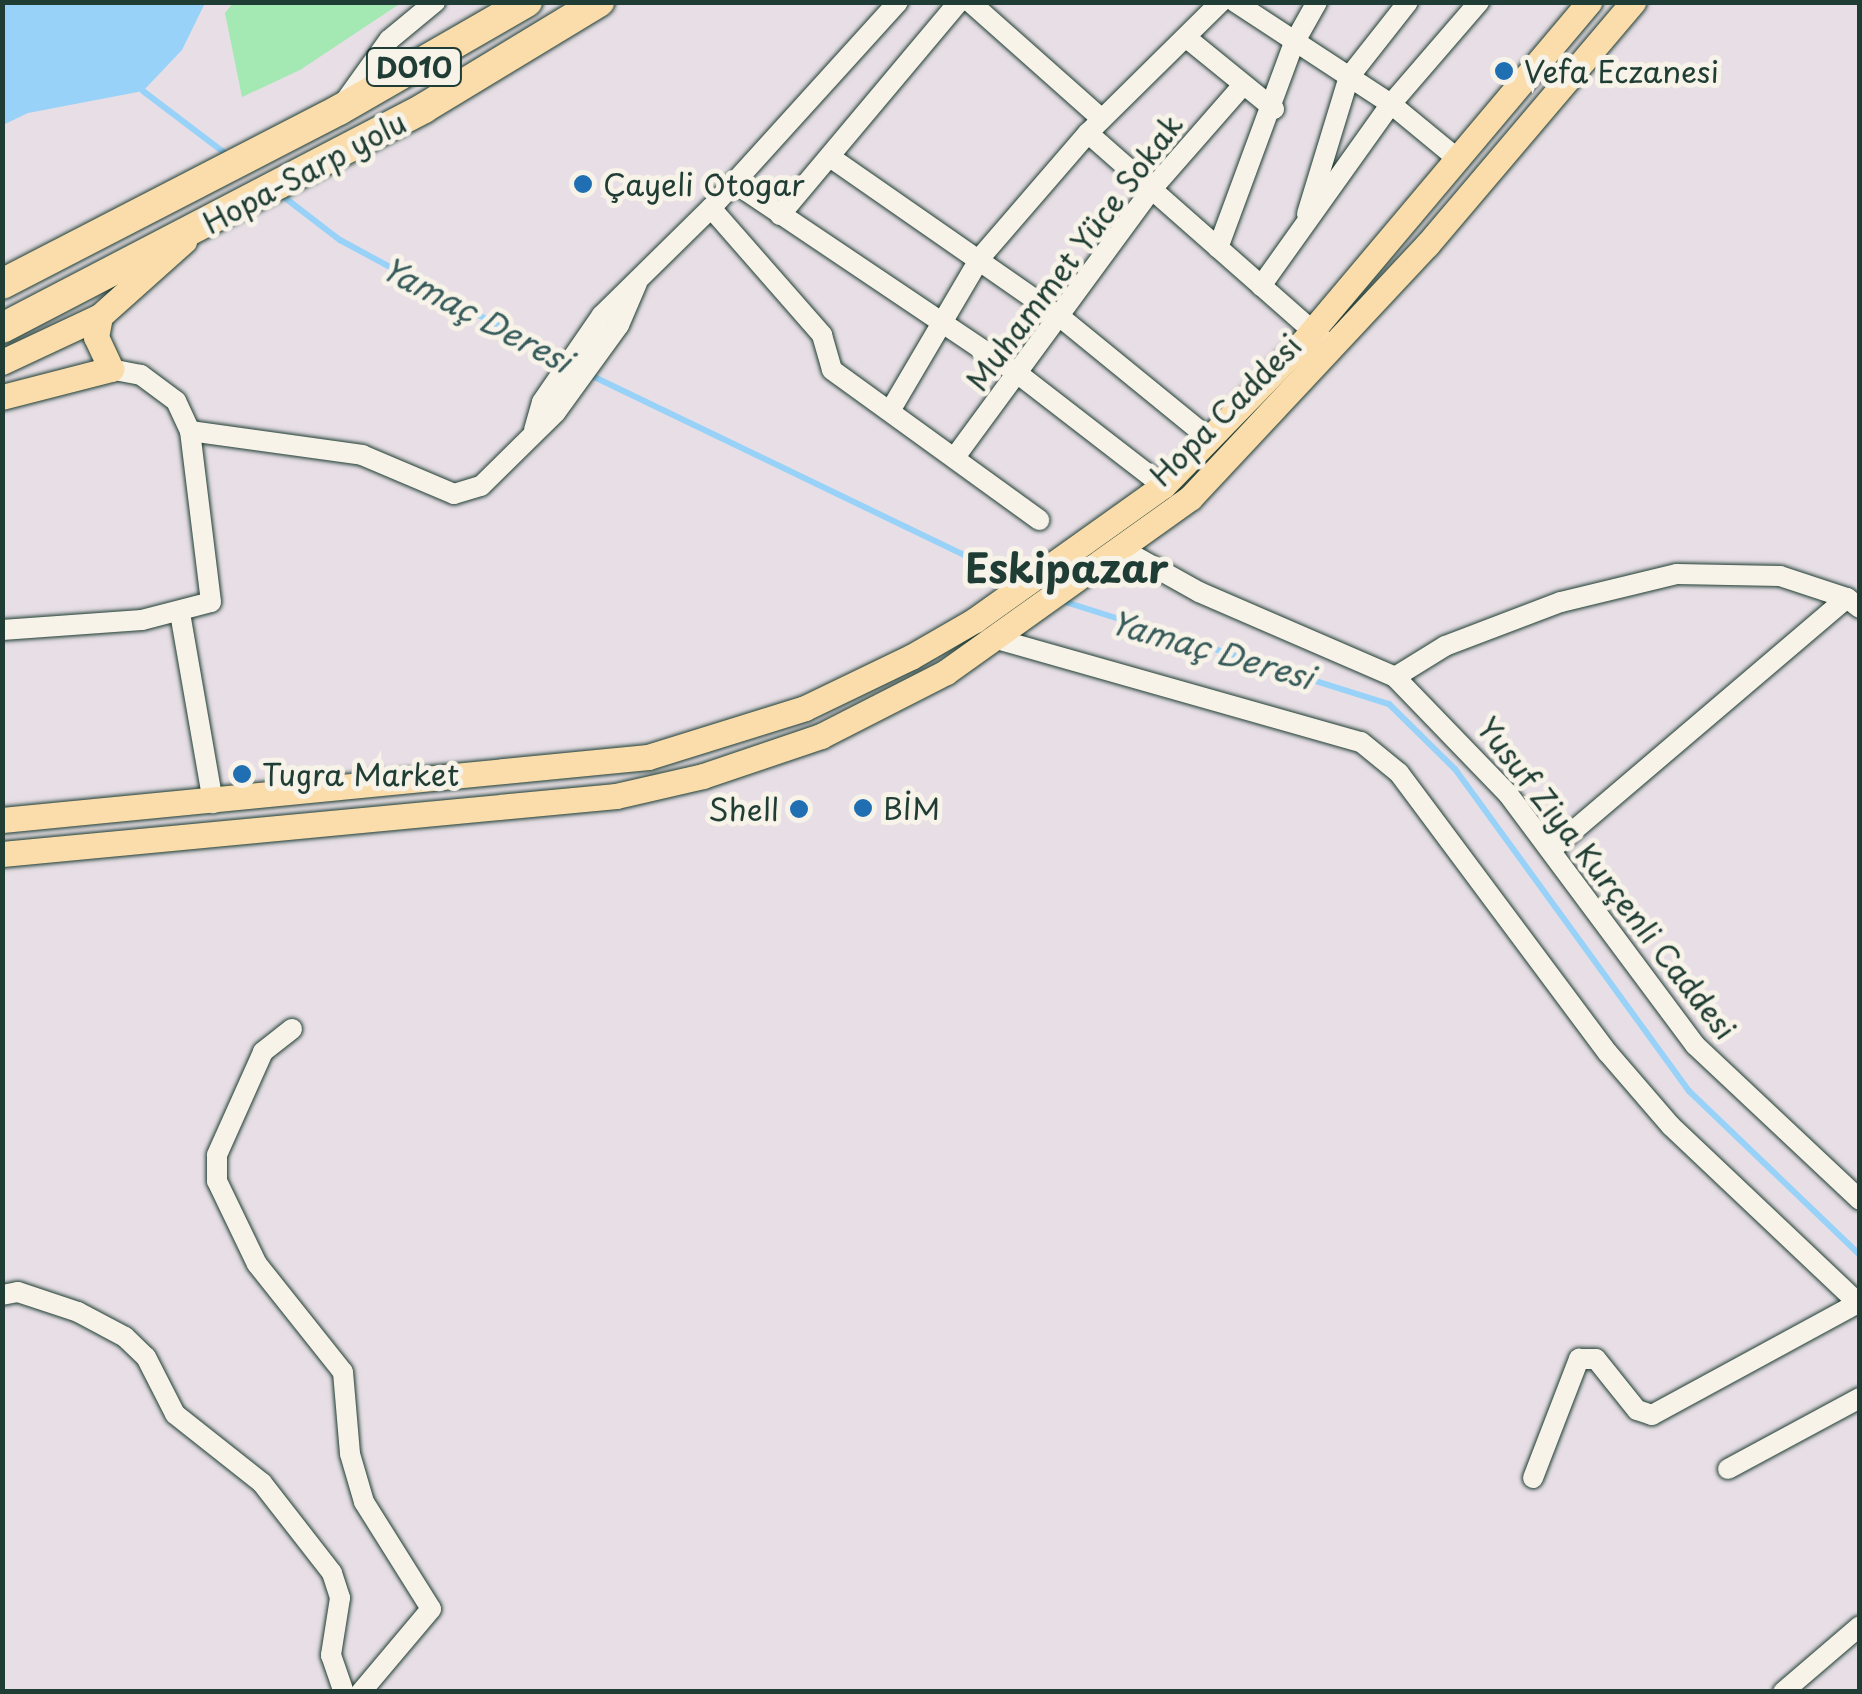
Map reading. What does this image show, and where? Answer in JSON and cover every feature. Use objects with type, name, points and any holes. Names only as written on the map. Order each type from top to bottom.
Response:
[{"type":"highway","name":"D010","points":[[2,284],[302,130],[527,2]]},
{"type":"highway","name":"Hopa-Sarp yolu","points":[[2,328],[330,160],[599,2]]},
{"type":"main road","name":"Hopa Caddesi","points":[[1114,539],[1210,439],[1322,339],[1454,156],[1589,2]]},
{"type":"main road","name":"Hopa Caddesi","points":[[2,820],[213,803],[648,757],[806,708],[984,629],[1114,539],[1190,498],[1322,339],[1633,2]]},
{"type":"main road","points":[[2,362],[100,316],[200,226]]},
{"type":"main road","points":[[2,397],[111,369],[96,337],[100,316]]},
{"type":"main road","name":"Hopa Caddesi","points":[[2,854],[633,792],[703,776],[820,736],[946,672],[984,629]]},
{"type":"street","points":[[339,110],[389,40],[434,2]]},
{"type":"street","points":[[190,431],[362,455],[454,494],[502,472],[637,282],[736,184],[898,2]]},
{"type":"street","points":[[780,215],[959,2]]},
{"type":"street","points":[[970,2],[1095,126],[1152,189],[1322,339]]},
{"type":"street","points":[[890,412],[938,321],[980,258],[1095,126],[1188,39],[1220,2]]},
{"type":"street","points":[[1235,2],[1391,104],[1454,156]]},
{"type":"street","points":[[1218,248],[1274,110],[1294,44],[1317,2]]},
{"type":"street","points":[[1300,232],[1349,76],[1408,2]]},
{"type":"street","points":[[1261,286],[1391,104],[1479,2]]},
{"type":"street","points":[[1188,39],[1274,110]]},
{"type":"street","name":"Muhammet Yüce Sokak","points":[[955,458],[1152,189],[1243,85]]},
{"type":"street","points":[[830,156],[1059,316],[1210,439]]},
{"type":"street","points":[[736,184],[1017,374],[1162,486]]},
{"type":"street","points":[[711,208],[822,335],[832,370],[1039,520]]},
{"type":"street","points":[[2,630],[180,612],[210,602],[190,431],[176,401],[141,376],[111,369]]},
{"type":"street","name":"Yusuf Ziya Kurçenli Caddesi","points":[[1114,539],[1199,592],[1395,676],[1448,725],[1552,850],[1696,1045],[1860,1200]]},
{"type":"street","points":[[1395,676],[1444,646],[1561,602],[1677,574],[1780,576],[1853,603]]},
{"type":"street","points":[[1552,850],[1853,603]]},
{"type":"street","points":[[180,612],[213,803]]},
{"type":"street","points":[[984,629],[1362,742],[1399,773],[1671,1126],[1859,1304],[1652,1414],[1638,1410],[1596,1359],[1579,1359],[1534,1478]]},
{"type":"street","points":[[292,1030],[263,1052],[217,1156],[217,1181],[257,1264],[343,1372],[350,1454],[364,1502],[431,1609],[361,1692]]},
{"type":"street","points":[[2,1295],[18,1292],[78,1312],[125,1337],[146,1357],[175,1414],[262,1483],[332,1573],[340,1598],[331,1655],[344,1692]]},
{"type":"street","points":[[1728,1469],[1860,1398]]},
{"type":"street","points":[[1783,1692],[1860,1626]]},
{"type":"green space","points":[[234,2],[401,3],[300,70],[242,97],[225,13]]},
{"type":"water","points":[[3,2],[205,3],[182,50],[143,91],[28,113],[3,125]]},
{"type":"waterway","name":"Yamaç Deresi","points":[[143,91],[230,157]]},
{"type":"waterway","name":"Yamaç Deresi","points":[[280,194],[340,240],[566,362]]},
{"type":"waterway","name":"Yamaç Deresi","points":[[586,373],[1016,580]]},
{"type":"waterway","name":"Yamaç Deresi","points":[[1059,600],[1389,704],[1455,769],[1689,1091],[1860,1255]]},
{"type":"place","name":"Vefa Eczanesi","points":[[1504,71]]},
{"type":"place","name":"Çayeli Otogar","points":[[583,184]]},
{"type":"place","name":"Tugra Market","points":[[242,774]]},
{"type":"place","name":"BİM","points":[[863,808]]},
{"type":"place","name":"Shell","points":[[799,809]]},
{"type":"district","name":"Eskipazar","points":[[1067,567]]}]
